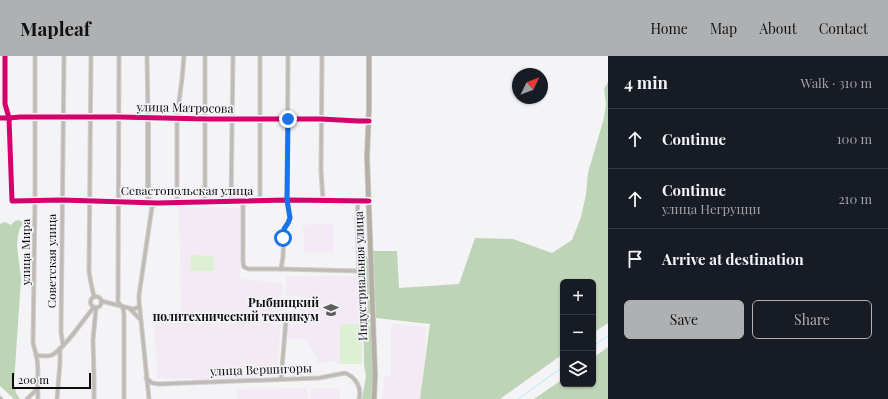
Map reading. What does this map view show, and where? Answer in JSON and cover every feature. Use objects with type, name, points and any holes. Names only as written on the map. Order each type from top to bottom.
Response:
[{"type":"main road","name":"Индустриальная улица","points":[[369,56],[369,121],[367,158],[375,375],[374,399]]},
{"type":"street","points":[[5,56],[5,104],[8,118]]},
{"type":"street","name":"улица Мира","points":[[35,56],[34,343],[38,380],[38,399]]},
{"type":"street","name":"Советская улица","points":[[57,399],[62,346],[64,56]]},
{"type":"street","points":[[91,56],[91,200],[89,272],[94,297]]},
{"type":"street","points":[[119,56],[118,302],[123,308],[124,315],[124,399]]},
{"type":"street","points":[[147,56],[148,198],[152,207],[139,295],[139,306],[148,399]]},
{"type":"street","points":[[177,202],[177,118],[184,56]]},
{"type":"street","points":[[205,56],[206,202]]},
{"type":"street","points":[[231,202],[233,56]]},
{"type":"street","points":[[260,56],[260,201]]},
{"type":"street","points":[[281,270],[284,229],[290,220],[287,200],[288,56]]},
{"type":"street","points":[[322,56],[321,171],[323,200]]},
{"type":"street","name":"улица Матросова","points":[[0,118],[321,118],[369,121]]},
{"type":"street","name":"Севастопольская улица","points":[[8,118],[12,201],[91,200],[157,203],[287,200],[369,201]]},
{"type":"street","points":[[243,202],[242,262],[244,267],[249,269],[359,271],[357,219],[358,201]]},
{"type":"street","points":[[152,207],[157,203]]},
{"type":"street","points":[[94,297],[99,298],[102,302],[128,308],[135,309],[139,306]]},
{"type":"street","points":[[94,297],[90,302],[91,305],[95,307]]},
{"type":"street","points":[[36,355],[46,356],[52,354],[62,346],[95,307],[99,306],[102,302]]},
{"type":"street","points":[[94,399],[93,340],[95,307]]},
{"type":"street","points":[[128,308],[141,319]]},
{"type":"street","points":[[281,379],[286,320],[289,320]]},
{"type":"street","name":"улица Вершигоры","points":[[146,378],[152,384],[159,384],[319,378],[345,373],[349,374],[359,385],[359,399]]},
{"type":"street","points":[[27,399],[38,389]]},
{"type":"shaded area","points":[[179,207],[241,208],[240,305],[181,302]]},
{"type":"shaded area","points":[[333,224],[334,252],[305,253],[303,225]]},
{"type":"shaded area","name":"Рыбницкий политехнический техникум","points":[[286,276],[364,276],[362,364],[337,364],[336,361],[316,363],[317,359],[306,339],[287,339],[287,324],[298,324],[300,297],[286,296]]},
{"type":"shaded area","points":[[240,278],[283,284],[277,376],[207,381],[193,381],[192,378],[158,379],[153,314],[181,312],[181,302],[240,305]]},
{"type":"shaded area","points":[[391,324],[426,327],[424,381],[420,399],[382,399],[385,376],[391,376]]},
{"type":"shaded area","points":[[307,388],[308,399],[237,399],[237,389]]},
{"type":"shaded area","points":[[311,388],[340,388],[340,399],[311,399]]},
{"type":"green space","points":[[608,82],[608,323],[596,331],[596,279],[560,279],[560,356],[500,399],[420,399],[430,324],[376,318],[373,251],[397,251],[399,288],[459,284],[475,238],[513,239],[552,253],[572,240],[581,217],[586,195],[588,173],[604,118],[606,104],[604,89]]},
{"type":"green space","points":[[19,220],[23,224],[20,228],[17,246],[21,279],[14,383],[16,393],[20,399],[14,399],[0,386],[0,224],[5,222],[11,225],[15,221]]},
{"type":"green space","points":[[191,255],[214,256],[214,271],[190,271]]},
{"type":"green space","points":[[365,256],[367,256],[369,265],[373,368],[371,399],[362,399],[366,376],[364,365],[363,283],[361,261]]},
{"type":"green space","points":[[340,324],[362,324],[362,364],[340,364]]},
{"type":"green space","points":[[608,347],[608,399],[534,399],[560,381],[560,387],[596,387],[596,356]]},
{"type":"waterway","points":[[596,344],[608,336]]},
{"type":"waterway","points":[[518,399],[560,369]]},
{"type":"cycle path","points":[[5,56],[5,104],[9,118],[12,201],[62,200],[157,203],[287,200],[369,201]]},
{"type":"cycle path","points":[[0,118],[119,117],[321,119],[369,121]]},
{"type":"place","name":"Рыбницкий политехнический техникум","points":[[331,310]]},
{"type":"route","points":[[283,238],[284,229],[290,218],[287,200],[288,119]]}]
